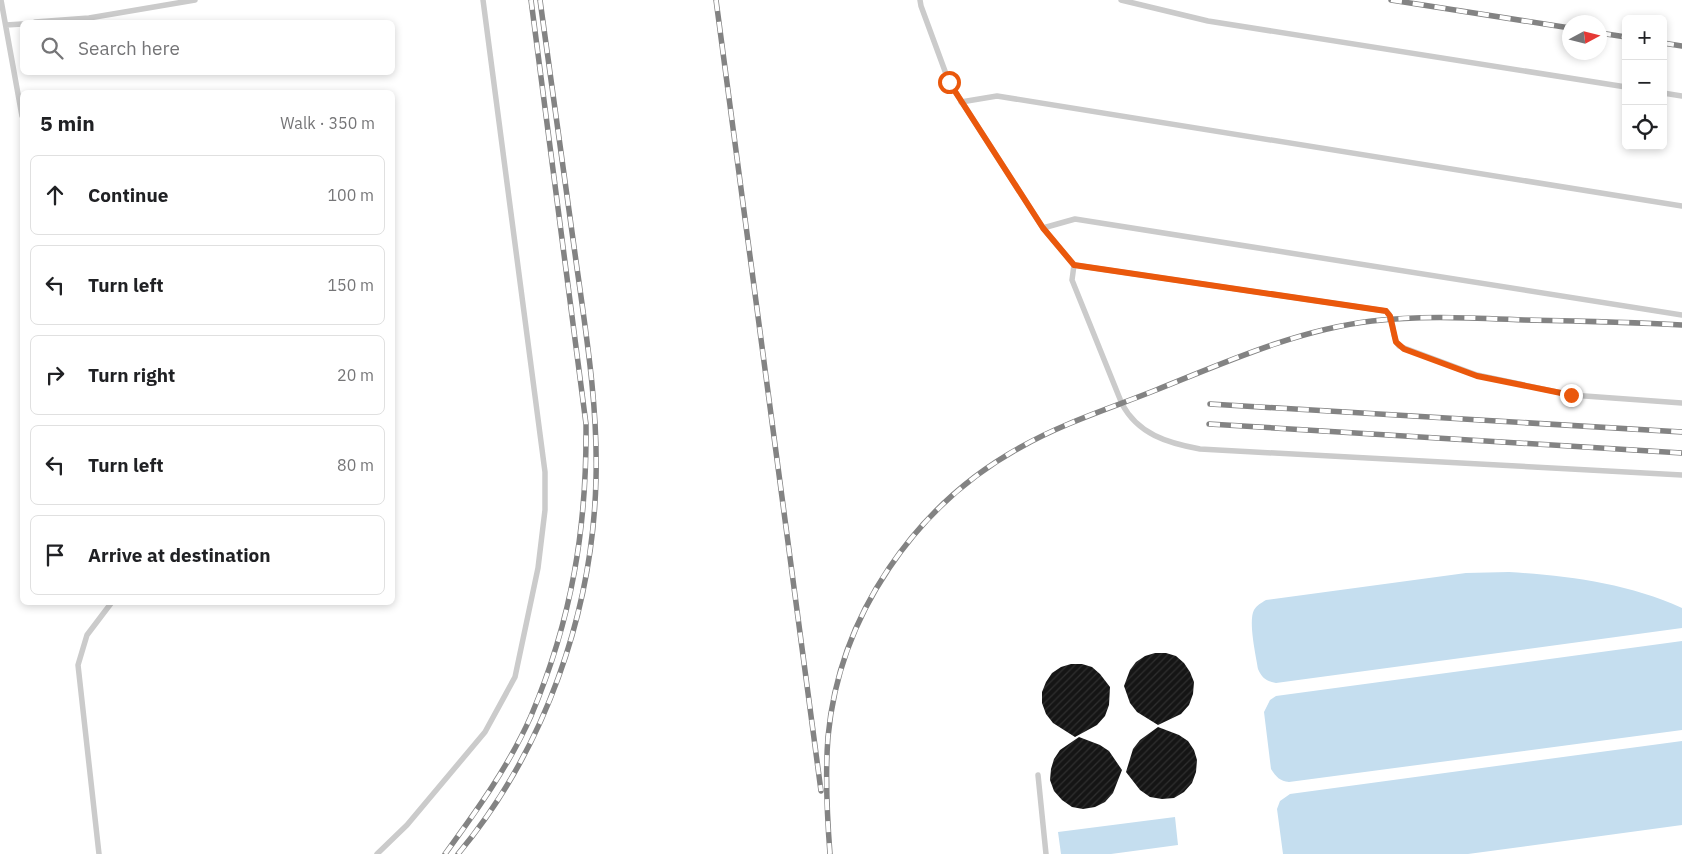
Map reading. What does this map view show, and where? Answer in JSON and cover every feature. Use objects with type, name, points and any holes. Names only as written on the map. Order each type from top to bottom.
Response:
[{"type":"lane","points":[[1,0],[20,105]]},
{"type":"lane","points":[[62,20],[89,18],[180,1],[195,0]]},
{"type":"lane","points":[[376,854],[407,825],[485,732],[515,677],[538,568],[546,510],[545,472],[483,0]]},
{"type":"lane","points":[[920,0],[949,82],[1043,228],[1074,265],[1386,311],[1390,316],[1394,338],[1399,346],[1477,376],[1571,395],[1682,404]]},
{"type":"lane","points":[[1121,0],[1208,21],[1622,86]]},
{"type":"lane","points":[[6,25],[20,24]]},
{"type":"lane","points":[[1667,94],[1682,96]]},
{"type":"lane","points":[[962,102],[997,96],[1682,206]]},
{"type":"lane","points":[[1043,228],[1074,219],[1682,314]]},
{"type":"lane","points":[[1074,265],[1072,280],[1122,404],[1132,420],[1140,427],[1165,441],[1200,448],[1682,476]]},
{"type":"lane","points":[[100,854],[78,665],[87,635],[110,605]]},
{"type":"lane","points":[[1038,775],[1046,854]]},
{"type":"water","points":[[1509,572],[1597,582],[1640,592],[1682,608],[1682,628],[1276,683],[1265,679],[1258,669],[1253,639],[1252,615],[1256,607],[1266,600],[1466,573]]},
{"type":"water","points":[[1682,641],[1682,730],[1289,782],[1278,778],[1271,769],[1264,712],[1270,700],[1276,696]]},
{"type":"water","points":[[1682,741],[1682,825],[1468,854],[1283,854],[1277,809],[1280,801],[1290,794]]},
{"type":"water","points":[[1175,817],[1178,845],[1111,854],[1061,854],[1058,832]]},
{"type":"building","points":[[1155,653],[1166,653],[1176,656],[1184,663],[1194,682],[1193,694],[1189,705],[1181,714],[1158,725],[1137,712],[1130,703],[1124,686],[1130,670],[1136,662],[1145,656]]},
{"type":"building","points":[[1071,664],[1082,664],[1092,667],[1110,687],[1109,705],[1105,716],[1097,725],[1075,737],[1053,723],[1046,714],[1042,703],[1042,692],[1052,673],[1061,667]]},
{"type":"building","points":[[1158,727],[1179,735],[1188,741],[1194,750],[1197,760],[1196,772],[1192,783],[1184,792],[1174,798],[1150,797],[1140,790],[1126,772],[1133,749],[1140,740]]},
{"type":"building","points":[[1079,737],[1100,745],[1109,751],[1122,770],[1113,793],[1105,802],[1095,807],[1083,809],[1072,807],[1062,800],[1054,791],[1050,780],[1054,759],[1060,750]]},
{"type":"railway","points":[[445,854],[503,770],[531,716],[545,680],[567,608],[580,537],[584,500],[586,424],[531,0]]},
{"type":"railway","points":[[458,854],[488,814],[515,771],[539,725],[558,678],[574,629],[585,580],[593,529],[596,479],[593,397],[584,315],[540,0]]},
{"type":"railway","points":[[716,0],[821,791]]},
{"type":"railway","points":[[1391,0],[1562,27]]},
{"type":"railway","points":[[1607,34],[1622,36]]},
{"type":"railway","points":[[1667,44],[1682,46]]},
{"type":"railway","points":[[830,854],[827,796],[828,737],[835,692],[848,649],[866,607],[889,568],[916,532],[948,500],[983,471],[1021,447],[1070,423],[1235,358],[1289,339],[1344,325],[1391,319],[1429,318],[1682,325]]},
{"type":"railway","points":[[1210,404],[1682,432]]},
{"type":"railway","points":[[1209,424],[1682,453]]},
{"type":"route","points":[[949,82],[1043,228],[1074,265],[1386,311],[1390,316],[1394,338],[1399,346],[1404,349],[1477,376],[1571,395]]}]
